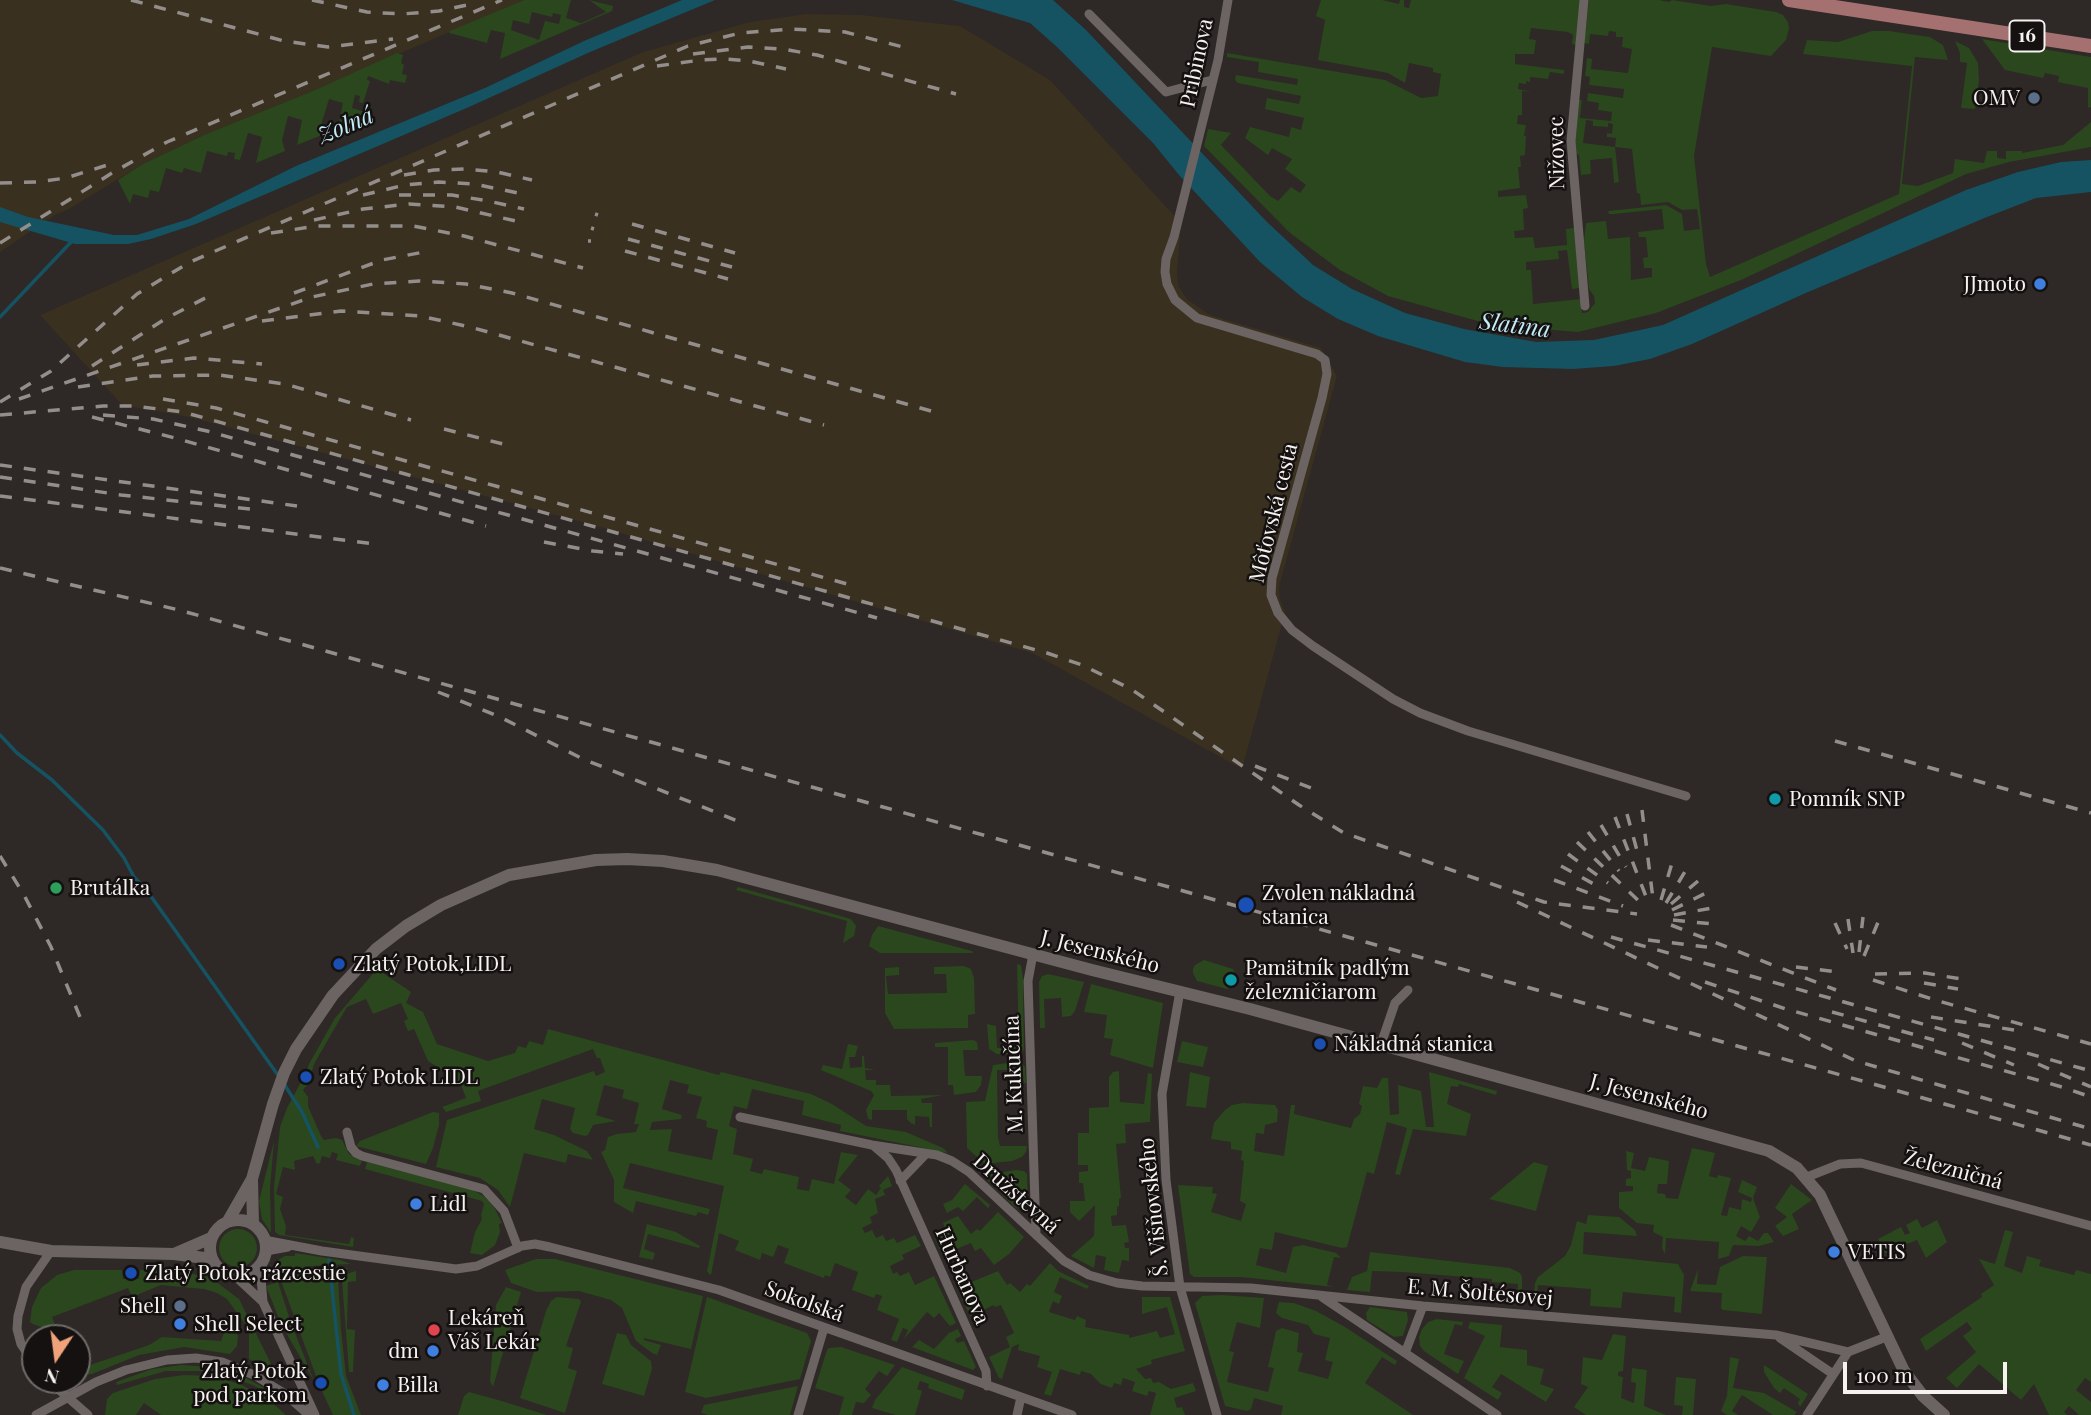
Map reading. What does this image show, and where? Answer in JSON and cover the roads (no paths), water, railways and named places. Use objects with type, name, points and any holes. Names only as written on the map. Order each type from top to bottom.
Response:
[{"type":"main road","name":"16","points":[[1789,0],[2091,46]]},
{"type":"street","name":"Pribinova","points":[[1182,202],[1212,80],[1228,0]]},
{"type":"street","name":"Nižovec","points":[[1584,0],[1571,141],[1585,306]]},
{"type":"street","points":[[1089,14],[1166,92],[1212,80]]},
{"type":"street","name":"Môťovská cesta","points":[[1182,202],[1165,267],[1167,285],[1179,304],[1202,320],[1317,354],[1325,360],[1327,374],[1322,398],[1271,584],[1274,604],[1286,624],[1332,659],[1393,699],[1420,713],[1481,735],[1686,796]]},
{"type":"street","name":"J. Jesenského","points":[[228,1222],[253,1179],[284,1073],[313,1022],[363,961],[388,939],[426,913],[484,884],[509,875],[557,865],[636,859],[700,867],[1180,991],[1754,1146],[1788,1160],[1807,1177],[1828,1209],[1903,1371],[1913,1385],[1944,1415]]},
{"type":"street","name":"M. Kukučína","points":[[1033,954],[1028,981],[1036,1235]]},
{"type":"street","points":[[1381,1044],[1395,1003],[1408,990]]},
{"type":"street","name":"Š. Višňovského","points":[[1180,991],[1166,1064],[1161,1112],[1169,1211],[1180,1287],[1217,1415]]},
{"type":"street","name":"Družstevná","points":[[740,1117],[872,1145],[937,1155],[958,1164],[1064,1261],[1089,1275],[1131,1285],[1180,1287]]},
{"type":"street","points":[[347,1132],[353,1150],[362,1156],[484,1189],[504,1212],[518,1248]]},
{"type":"street","name":"Hurbanova","points":[[872,1145],[888,1158],[900,1181],[986,1371],[987,1386]]},
{"type":"street","points":[[900,1181],[926,1154]]},
{"type":"street","name":"Železničná","points":[[1807,1177],[1840,1164],[1861,1163],[2091,1226]]},
{"type":"street","name":"J. Jesenského","points":[[253,1179],[253,1224]]},
{"type":"street","points":[[262,1302],[260,1266],[265,1245],[253,1224],[242,1219],[228,1222],[218,1228],[211,1238],[209,1247],[212,1259],[221,1271],[236,1277],[262,1302],[315,1415]]},
{"type":"street","points":[[174,1254],[211,1238]]},
{"type":"street","points":[[0,1242],[51,1251],[174,1254],[212,1259]]},
{"type":"street","name":"Sokolská","points":[[265,1245],[293,1246],[456,1269],[477,1266],[518,1248],[539,1244],[719,1290],[1072,1415]]},
{"type":"street","points":[[21,1344],[18,1316],[26,1287],[51,1251]]},
{"type":"street","points":[[236,1277],[251,1273],[260,1266]]},
{"type":"street","name":"E. M. Šoltésovej","points":[[1180,1287],[1230,1287],[1776,1335],[1847,1352]]},
{"type":"street","points":[[1320,1296],[1497,1415]]},
{"type":"street","points":[[1405,1353],[1423,1306]]},
{"type":"street","points":[[798,1415],[824,1328]]},
{"type":"street","name":"E. M. Šoltésovej","points":[[1776,1335],[1833,1374]]},
{"type":"street","points":[[1807,1415],[1847,1352],[1886,1337]]},
{"type":"street","points":[[36,1415],[96,1382],[138,1366],[167,1360],[201,1358],[230,1364],[254,1375],[284,1393],[309,1415]]},
{"type":"street","points":[[65,1394],[88,1415]]},
{"type":"street","points":[[1017,1415],[1021,1397]]},
{"type":"water","points":[[682,0],[715,0],[196,224],[151,239],[128,244],[75,244],[0,222],[0,207],[28,217],[114,235],[137,235],[189,219],[296,166],[485,88],[584,41]]},
{"type":"water","points":[[952,0],[1053,0],[1086,30],[1266,221],[1313,265],[1352,289],[1405,313],[1464,329],[1536,342],[1594,340],[1663,325],[1966,190],[2018,172],[2061,162],[2091,160],[2091,192],[2036,198],[1808,292],[1692,344],[1650,359],[1614,366],[1573,369],[1503,367],[1465,362],[1378,336],[1338,319],[1302,297],[1260,262],[1153,143],[1030,23]]},
{"type":"waterway","points":[[0,317],[73,240]]},
{"type":"waterway","points":[[0,735],[17,753],[52,780],[103,830],[280,1078]]},
{"type":"waterway","points":[[284,1084],[302,1112],[318,1147]]},
{"type":"waterway","points":[[329,1260],[341,1374],[354,1415]]},
{"type":"railway","points":[[131,0],[284,41],[328,47],[393,39]]},
{"type":"railway","points":[[312,0],[367,12],[402,14],[439,11],[477,3]]},
{"type":"railway","points":[[0,243],[167,142],[502,0]]},
{"type":"railway","points":[[0,402],[51,371],[137,294],[190,262],[688,46],[740,33],[792,29],[845,32],[903,47]]},
{"type":"railway","points":[[693,54],[748,47],[782,49],[817,55],[956,94]]},
{"type":"railway","points":[[657,66],[725,59],[786,69]]},
{"type":"railway","points":[[0,183],[66,178],[117,162]]},
{"type":"railway","points":[[404,175],[465,169],[497,172],[532,180]]},
{"type":"railway","points":[[363,195],[405,185],[439,182],[474,184],[528,195]]},
{"type":"railway","points":[[399,195],[452,195],[524,209]]},
{"type":"railway","points":[[314,220],[363,209],[409,204],[455,207],[520,222]]},
{"type":"railway","points":[[632,224],[735,253]]},
{"type":"railway","points":[[271,233],[317,226],[413,226],[464,236],[583,268]]},
{"type":"railway","points":[[628,239],[732,267]]},
{"type":"railway","points":[[625,251],[728,279]]},
{"type":"railway","points":[[294,293],[382,260],[424,252]]},
{"type":"railway","points":[[19,399],[312,297],[373,284],[419,281],[466,284],[512,293],[938,413]]},
{"type":"railway","points":[[92,366],[165,319],[213,294]]},
{"type":"railway","points":[[262,321],[341,311],[420,316],[470,327],[824,425]]},
{"type":"railway","points":[[137,365],[194,358],[262,364]]},
{"type":"railway","points":[[78,387],[153,376],[219,375],[285,384],[411,420]]},
{"type":"railway","points":[[163,399],[216,408],[847,584]]},
{"type":"railway","points":[[0,415],[103,406],[134,406],[183,412],[1047,653],[1082,665],[1131,689],[1344,833],[1544,902],[1637,914]]},
{"type":"railway","points":[[103,415],[153,419],[207,431],[877,618]]},
{"type":"railway","points":[[92,417],[486,526]]},
{"type":"railway","points":[[444,429],[503,444]]},
{"type":"railway","points":[[0,465],[297,506]]},
{"type":"railway","points":[[0,477],[121,495],[250,509]]},
{"type":"railway","points":[[0,496],[374,544]]},
{"type":"railway","points":[[544,542],[623,554]]},
{"type":"railway","points":[[0,568],[179,610],[2091,1145]]},
{"type":"railway","points":[[438,692],[498,716],[583,759],[740,822]]},
{"type":"railway","points":[[1835,741],[2091,813]]},
{"type":"railway","points":[[1255,766],[1311,788]]},
{"type":"railway","points":[[1642,810],[1653,899]]},
{"type":"railway","points":[[1627,814],[1638,854]]},
{"type":"railway","points":[[1615,817],[1647,899]]},
{"type":"railway","points":[[1601,825],[1626,867]]},
{"type":"railway","points":[[1588,832],[1619,871]]},
{"type":"railway","points":[[1577,842],[1642,904]]},
{"type":"railway","points":[[1568,854],[1608,883]]},
{"type":"railway","points":[[0,856],[51,947],[80,1017]]},
{"type":"railway","points":[[1661,900],[1672,863]]},
{"type":"railway","points":[[1561,866],[1601,888]]},
{"type":"railway","points":[[1666,903],[1686,870]]},
{"type":"railway","points":[[1554,880],[1623,906]]},
{"type":"railway","points":[[1671,904],[1698,881]]},
{"type":"railway","points":[[1672,910],[1706,893]]},
{"type":"railway","points":[[1517,902],[1856,1061],[2091,1129]]},
{"type":"railway","points":[[1674,915],[1712,908]]},
{"type":"railway","points":[[1859,952],[1863,917]]},
{"type":"railway","points":[[1848,919],[1853,953]]},
{"type":"railway","points":[[1673,920],[1713,924]]},
{"type":"railway","points":[[1864,956],[1879,920]]},
{"type":"railway","points":[[1835,923],[1847,949]]},
{"type":"railway","points":[[1671,925],[1836,990]]},
{"type":"railway","points":[[1611,937],[2091,1071]]},
{"type":"railway","points":[[1648,940],[1707,947]]},
{"type":"railway","points":[[1796,967],[1838,972]]},
{"type":"railway","points":[[1875,974],[1925,973],[1961,979]]},
{"type":"railway","points":[[1873,980],[2091,1044]]},
{"type":"railway","points":[[1705,982],[1786,1009],[2091,1097]]},
{"type":"railway","points":[[1924,983],[1958,989]]},
{"type":"railway","points":[[1832,1012],[1934,1040]]},
{"type":"railway","points":[[1931,1017],[2014,1030]]},
{"type":"railway","points":[[1962,1043],[2014,1065]]},
{"type":"railway","points":[[2038,1064],[2091,1087]]},
{"type":"place","name":"OMV","points":[[2034,98]]},
{"type":"place","name":"JJmoto","points":[[2040,284]]},
{"type":"place","name":"Pomník SNP","points":[[1775,799]]},
{"type":"place","name":"Brutálka","points":[[56,888]]},
{"type":"place","name":"Zvolen nákladná stanica","points":[[1246,905]]},
{"type":"place","name":"Zlatý Potok,LIDL","points":[[339,964]]},
{"type":"place","name":"Pamätník padlým železničiarom","points":[[1231,980]]},
{"type":"place","name":"Nákladná stanica","points":[[1320,1044]]},
{"type":"place","name":"Zlatý Potok LIDL","points":[[306,1077]]},
{"type":"place","name":"Lidl","points":[[416,1204]]},
{"type":"place","name":"VETIS","points":[[1834,1252]]},
{"type":"place","name":"Zlatý Potok, rázcestie","points":[[131,1273]]},
{"type":"place","name":"Shell","points":[[180,1306]]},
{"type":"place","name":"Shell Select","points":[[180,1324]]},
{"type":"place","name":"Lekáreň Váš Lekár","points":[[434,1330]]},
{"type":"place","name":"dm","points":[[433,1351]]},
{"type":"place","name":"Zlatý Potok pod parkom","points":[[321,1383]]},
{"type":"place","name":"Billa","points":[[383,1385]]},
{"type":"water label","name":"Zolná","points":[[346,126]]},
{"type":"water label","name":"Slatina","points":[[1515,326]]}]
